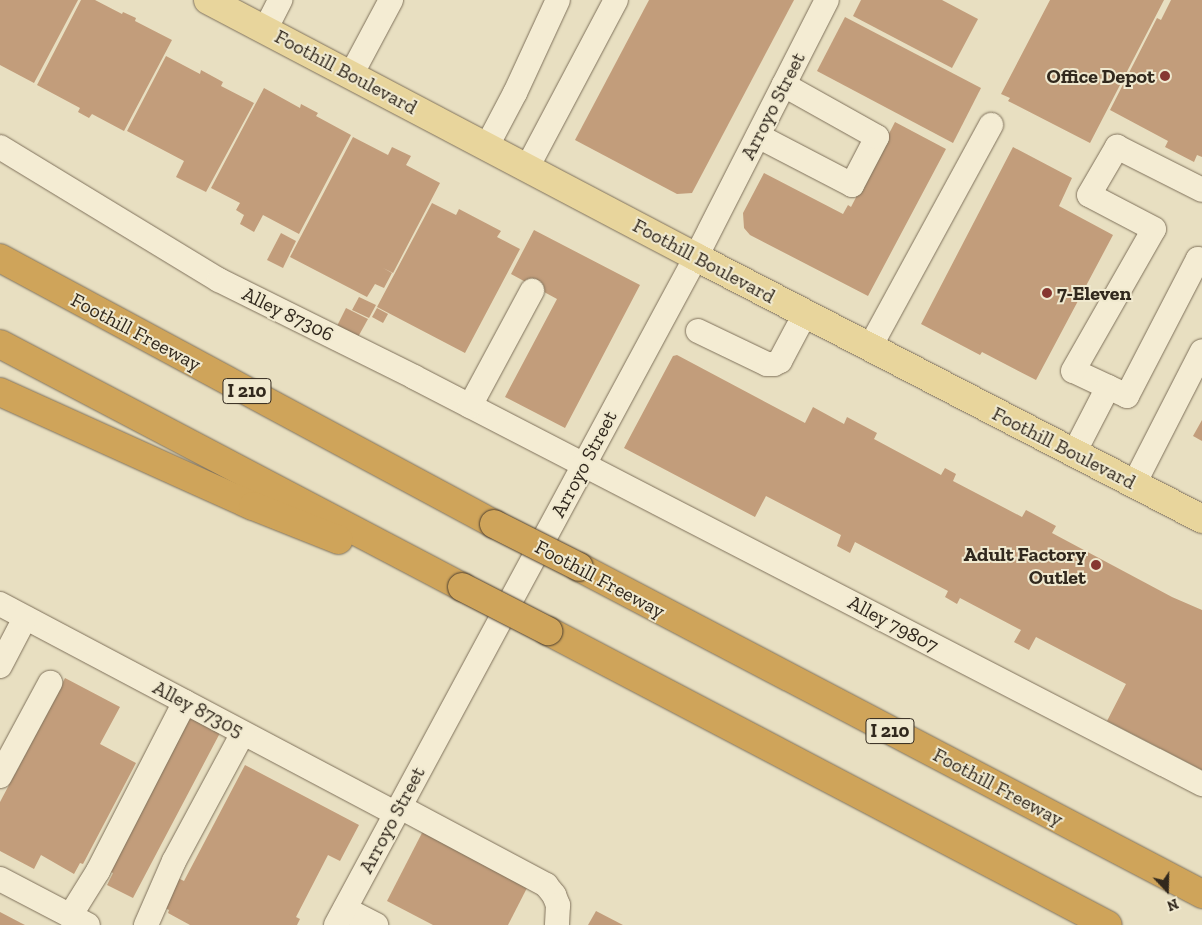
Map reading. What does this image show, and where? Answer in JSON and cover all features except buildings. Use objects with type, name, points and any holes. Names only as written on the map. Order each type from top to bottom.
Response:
[{"type":"highway","name":"Foothill Freeway","points":[[0,258],[494,524],[1202,894]]},
{"type":"highway","points":[[0,344],[1108,925]]},
{"type":"highway","points":[[0,392],[253,506],[462,587]]},
{"type":"main road","name":"Foothill Boulevard","points":[[208,0],[805,314],[1202,519]]},
{"type":"street","points":[[266,30],[280,0]]},
{"type":"street","points":[[487,146],[515,93],[558,0]]},
{"type":"street","points":[[527,168],[616,0]]},
{"type":"street","name":"Arroyo Street","points":[[340,917],[696,257],[828,0]]},
{"type":"street","points":[[351,75],[384,2]]},
{"type":"street","points":[[758,136],[852,185],[876,137],[784,85]]},
{"type":"street","points":[[870,347],[991,125]]},
{"type":"street","name":"Alley 87306","points":[[0,147],[218,280],[470,406],[584,466]]},
{"type":"street","points":[[1201,257],[1127,396],[1073,371],[1154,229],[1090,195],[1117,147],[1202,190]]},
{"type":"street","points":[[470,406],[532,291]]},
{"type":"street","points":[[698,331],[767,364],[774,364],[780,361],[805,314]]},
{"type":"street","points":[[1134,484],[1202,351]]},
{"type":"street","points":[[1074,453],[1108,387]]},
{"type":"street","name":"Alley 79807","points":[[584,466],[1202,784]]},
{"type":"street","name":"Alley 87305","points":[[0,604],[243,733],[546,885],[554,895],[558,905],[557,925]]},
{"type":"street","points":[[0,666],[25,618]]},
{"type":"street","points":[[0,776],[50,683]]},
{"type":"street","points":[[0,880],[79,920],[98,871],[186,702]]},
{"type":"street","points":[[152,923],[174,861],[243,733]]},
{"type":"street","points":[[340,917],[376,925]]},
{"type":"place","name":"Office Depot","points":[[1165,76]]},
{"type":"place","name":"7-Eleven","points":[[1047,293]]},
{"type":"place","name":"Adult Factory Outlet","points":[[1096,565]]}]
